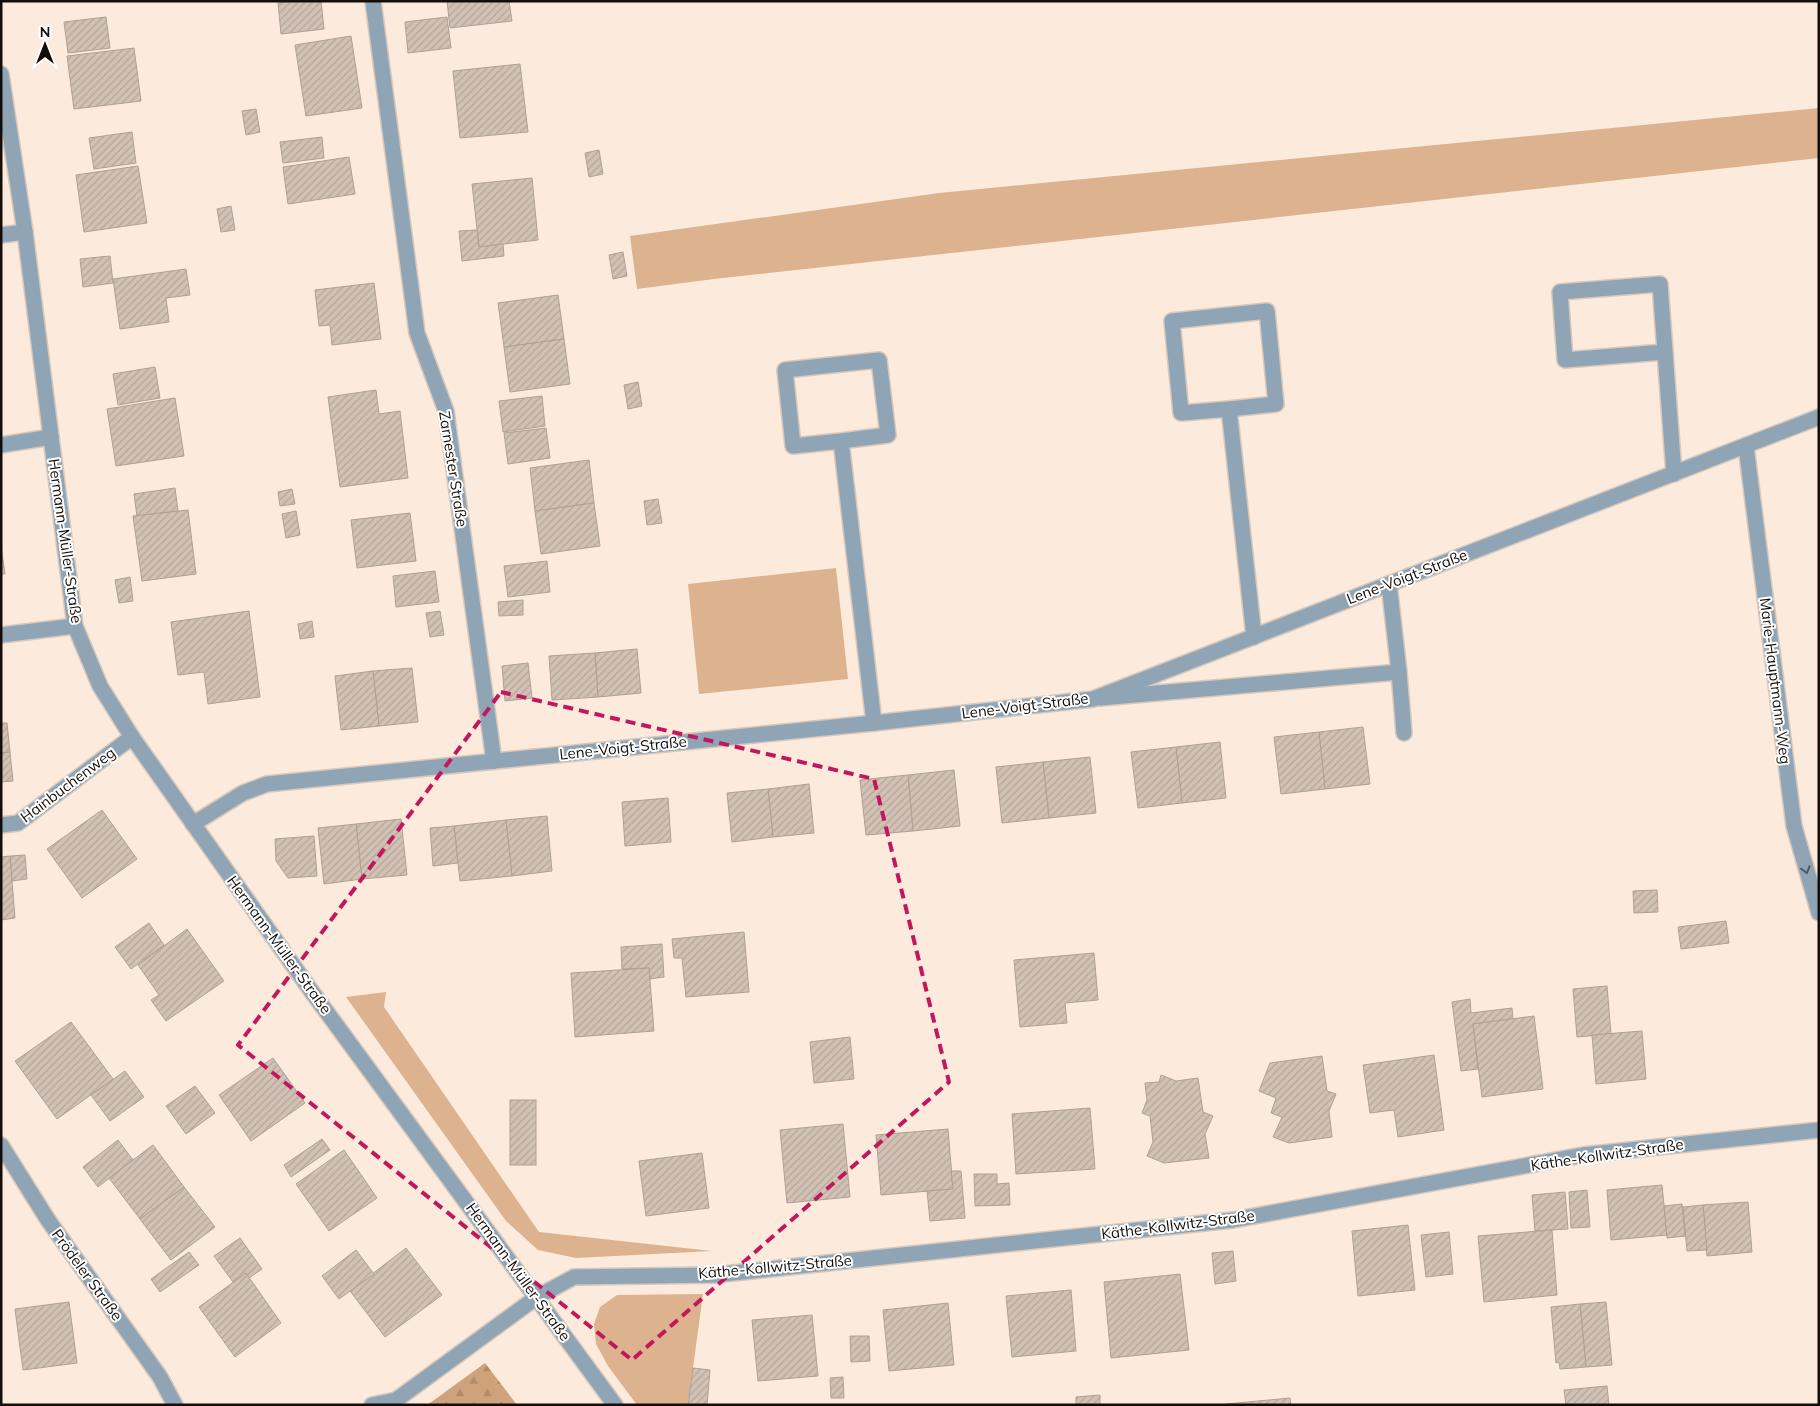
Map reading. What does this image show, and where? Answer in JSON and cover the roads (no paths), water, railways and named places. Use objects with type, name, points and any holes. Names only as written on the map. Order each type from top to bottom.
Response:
[{"type":"street","name":"Zarnester Straße","points":[[373,1],[417,333],[446,411],[494,761]]},
{"type":"street","name":"Hermann-Müller-Straße","points":[[1,74],[25,232],[75,626],[100,686],[132,737],[318,1000],[615,1405]]},
{"type":"street","points":[[1,234],[25,232]]},
{"type":"street","points":[[1664,352],[1565,360],[1560,292],[1660,284],[1674,474]]},
{"type":"street","points":[[1267,311],[1276,404],[1229,409],[1181,413],[1172,321],[1267,311]]},
{"type":"street","points":[[879,360],[888,435],[841,441],[793,446],[785,370],[879,360]]},
{"type":"street","points":[[1229,409],[1254,637]]},
{"type":"street","name":"Lene-Voigt-Straße","points":[[194,824],[243,793],[267,784],[1093,699],[1819,418]]},
{"type":"street","name":"Hermann-Müller-Straße","points":[[1,445],[51,437]]},
{"type":"street","points":[[841,441],[874,723]]},
{"type":"street","name":"Marie-Hauptmann-Weg","points":[[1746,446],[1794,826],[1819,913]]},
{"type":"street","points":[[1389,584],[1404,733]]},
{"type":"street","points":[[1,635],[75,626]]},
{"type":"street","points":[[1093,699],[1399,672]]},
{"type":"street","name":"Hainbuchenweg","points":[[1,825],[18,823],[132,737]]},
{"type":"street","name":"Käthe-Kollwitz-Straße","points":[[537,1297],[574,1278],[714,1275],[1232,1220],[1583,1155],[1819,1130]]},
{"type":"street","name":"Prödeler Straße","points":[[1,1145],[48,1220],[160,1377],[175,1405]]},
{"type":"street","points":[[372,1405],[396,1400],[537,1297]]}]
